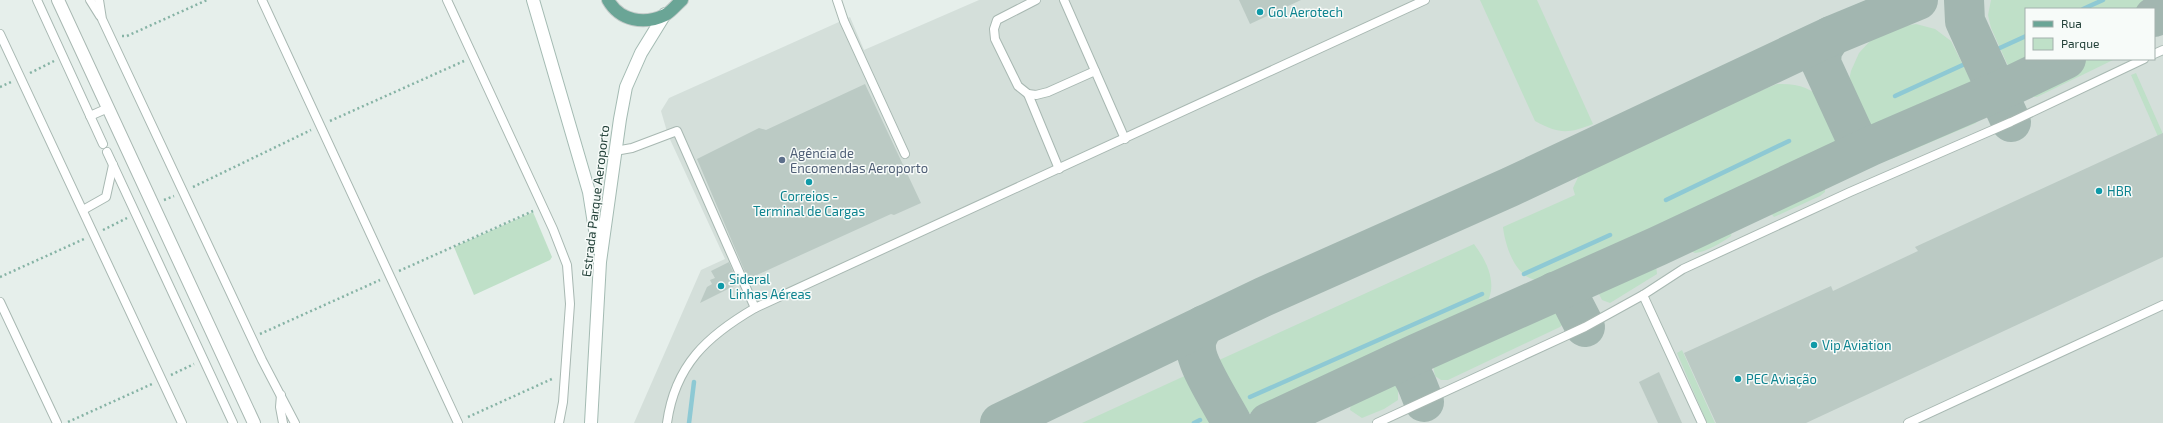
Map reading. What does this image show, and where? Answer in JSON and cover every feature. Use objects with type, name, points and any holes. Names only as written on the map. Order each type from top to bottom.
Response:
[{"type":"main road","points":[[58,0],[254,423]]},
{"type":"main road","points":[[533,0],[589,192],[600,262]]},
{"type":"main road","points":[[608,0],[618,13],[626,19],[642,20],[666,14]]},
{"type":"main road","name":"Estrada Parque Aeroporto","points":[[591,423],[600,262],[615,151],[626,87],[642,53],[666,14],[682,0]]},
{"type":"lane","points":[[37,0],[103,144]]},
{"type":"lane","points":[[90,0],[102,19],[252,337],[296,423]]},
{"type":"lane","points":[[100,0],[102,19]]},
{"type":"lane","points":[[262,0],[458,422]]},
{"type":"lane","points":[[447,0],[567,265],[570,304],[559,423]]},
{"type":"lane","points":[[837,0],[844,21],[905,154]]},
{"type":"lane","points":[[1036,0],[997,20],[994,29],[995,39],[1018,86],[1028,94],[1059,169]]},
{"type":"lane","points":[[1064,0],[1125,139]]},
{"type":"lane","points":[[666,423],[675,387],[686,367],[698,350],[725,326],[755,308],[1425,0]]},
{"type":"lane","points":[[0,34],[182,423]]},
{"type":"lane","points":[[1377,423],[1585,327],[1643,295],[1683,269],[2011,122],[2142,60]]},
{"type":"lane","points":[[1028,94],[1036,95],[1048,92],[1095,71]]},
{"type":"lane","points":[[90,116],[108,108]]},
{"type":"lane","points":[[615,151],[632,148],[676,131],[755,308]]},
{"type":"lane","points":[[107,152],[233,423]]},
{"type":"lane","points":[[82,210],[106,197],[113,165]]},
{"type":"lane","points":[[1643,295],[1702,423]]},
{"type":"lane","points":[[0,302],[57,423]]},
{"type":"lane","points":[[1908,423],[2163,305]]},
{"type":"lane","points":[[281,394],[280,407],[283,423]]},
{"type":"path","points":[[153,205],[184,192],[320,126],[473,56]]},
{"type":"path","points":[[252,337],[542,207]]},
{"type":"path","points":[[0,276],[135,214]]},
{"type":"path","points":[[66,423],[203,359]]},
{"type":"path","points":[[458,422],[564,374]]},
{"type":"shaded area","points":[[979,0],[2163,0],[2163,423],[634,423],[701,270],[725,259],[668,135],[661,111],[669,98],[850,17],[864,50]]},
{"type":"green space","points":[[1480,0],[1537,0],[1593,124],[1577,130],[1564,131],[1551,128],[1535,121]]},
{"type":"green space","points":[[1991,0],[2156,0],[2139,8],[2025,8],[2025,60],[2027,60],[2009,68],[1991,28],[1988,15]]},
{"type":"green space","points":[[1916,24],[1935,29],[1951,41],[1973,85],[1878,128],[1864,123],[1856,116],[1847,89],[1851,71],[1859,53],[1871,40],[1893,28]]},
{"type":"green space","points":[[2087,60],[2113,60],[2037,97],[2031,97],[2028,95],[2027,90],[2029,86]]},
{"type":"green space","points":[[2136,73],[2163,134],[2163,148],[2131,75]]},
{"type":"green space","points":[[1777,84],[1791,84],[1803,87],[1821,98],[1833,117],[1841,141],[1836,146],[1548,279],[1536,280],[1529,278],[1517,267],[1509,251],[1503,227],[1575,195],[1573,188],[1580,173],[1723,106]]},
{"type":"green space","points":[[1977,111],[1979,119],[1976,123],[1891,159],[1887,159],[1885,156],[1891,148]]},
{"type":"green space","points":[[1822,183],[1825,187],[1825,192],[1820,196],[1774,217],[1770,212],[1770,207],[1777,201]]},
{"type":"green space","points":[[533,212],[552,257],[550,260],[474,295],[454,247]]},
{"type":"green space","points":[[1728,225],[1732,230],[1731,236],[1704,251],[1695,253],[1691,251],[1692,246],[1700,237]]},
{"type":"green space","points":[[1474,244],[1488,268],[1491,285],[1490,294],[1482,310],[1257,413],[1240,411],[1230,402],[1217,361]]},
{"type":"green space","points":[[1650,261],[1656,265],[1657,274],[1610,303],[1602,300],[1599,294],[1603,283]]},
{"type":"green space","points":[[1553,307],[1562,311],[1567,320],[1560,327],[1448,380],[1441,380],[1435,376],[1433,366],[1437,359],[1546,308]]},
{"type":"green space","points":[[1682,350],[1715,423],[1707,423],[1677,353]]},
{"type":"green space","points":[[1191,373],[1203,397],[1209,416],[1209,423],[1082,423]]},
{"type":"green space","points":[[1383,382],[1393,383],[1398,387],[1398,400],[1384,409],[1362,418],[1350,410],[1352,398]]},
{"type":"building","name":"Gol Aerotech","points":[[1239,0],[1301,0],[1250,24]]},
{"type":"building","name":"Correios - Terminal de Cargas","points":[[865,84],[921,203],[894,215],[891,214],[748,279],[697,159],[759,128],[766,130]]},
{"type":"building","points":[[2163,133],[2163,257],[1806,423],[1716,423],[1684,353],[1831,286],[1833,291],[1918,251],[1915,247]]},
{"type":"building","name":"Sideral Linhas Aéreas","points":[[729,262],[738,284],[700,303],[707,287],[712,284],[710,280],[715,278],[711,271]]},
{"type":"building","points":[[1659,372],[1682,423],[1658,423],[1639,382]]},
{"type":"waterway","points":[[2085,8],[2103,0]]},
{"type":"waterway","points":[[1895,96],[2025,36]]},
{"type":"waterway","points":[[1666,200],[1789,141]]},
{"type":"waterway","points":[[1524,274],[1610,235]]},
{"type":"waterway","points":[[1250,397],[1482,294]]},
{"type":"waterway","points":[[689,423],[694,382]]},
{"type":"waterway","points":[[1194,423],[1200,420]]},
{"type":"taxiway","points":[[1000,423],[1263,297],[1510,187],[1831,36],[1918,0]]},
{"type":"taxiway","points":[[1964,0],[1965,21],[2011,122]]},
{"type":"taxiway","points":[[2155,17],[2163,13]]},
{"type":"taxiway","points":[[1831,36],[1822,50],[1821,63],[1856,139]]},
{"type":"taxiway","points":[[1268,423],[1416,354],[1658,246],[1871,146],[2010,86],[2064,60]]},
{"type":"taxiway","points":[[1554,292],[1564,291],[1568,294],[1585,327]]},
{"type":"taxiway","points":[[1204,325],[1196,342],[1197,355],[1205,374],[1232,423]]},
{"type":"taxiway","points":[[1395,364],[1407,369],[1411,373],[1424,402]]},
{"type":"place","name":"Gol Aerotech","points":[[1260,12]]},
{"type":"place","name":"Agência de Encomendas Aeroporto","points":[[782,160]]},
{"type":"place","name":"Correios - Terminal de Cargas","points":[[809,182]]},
{"type":"place","name":"HBR","points":[[2099,191]]},
{"type":"place","name":"Sideral Linhas Aéreas","points":[[721,286]]},
{"type":"place","name":"Vip Aviation","points":[[1814,345]]},
{"type":"place","name":"PEC Aviação","points":[[1738,379]]}]
